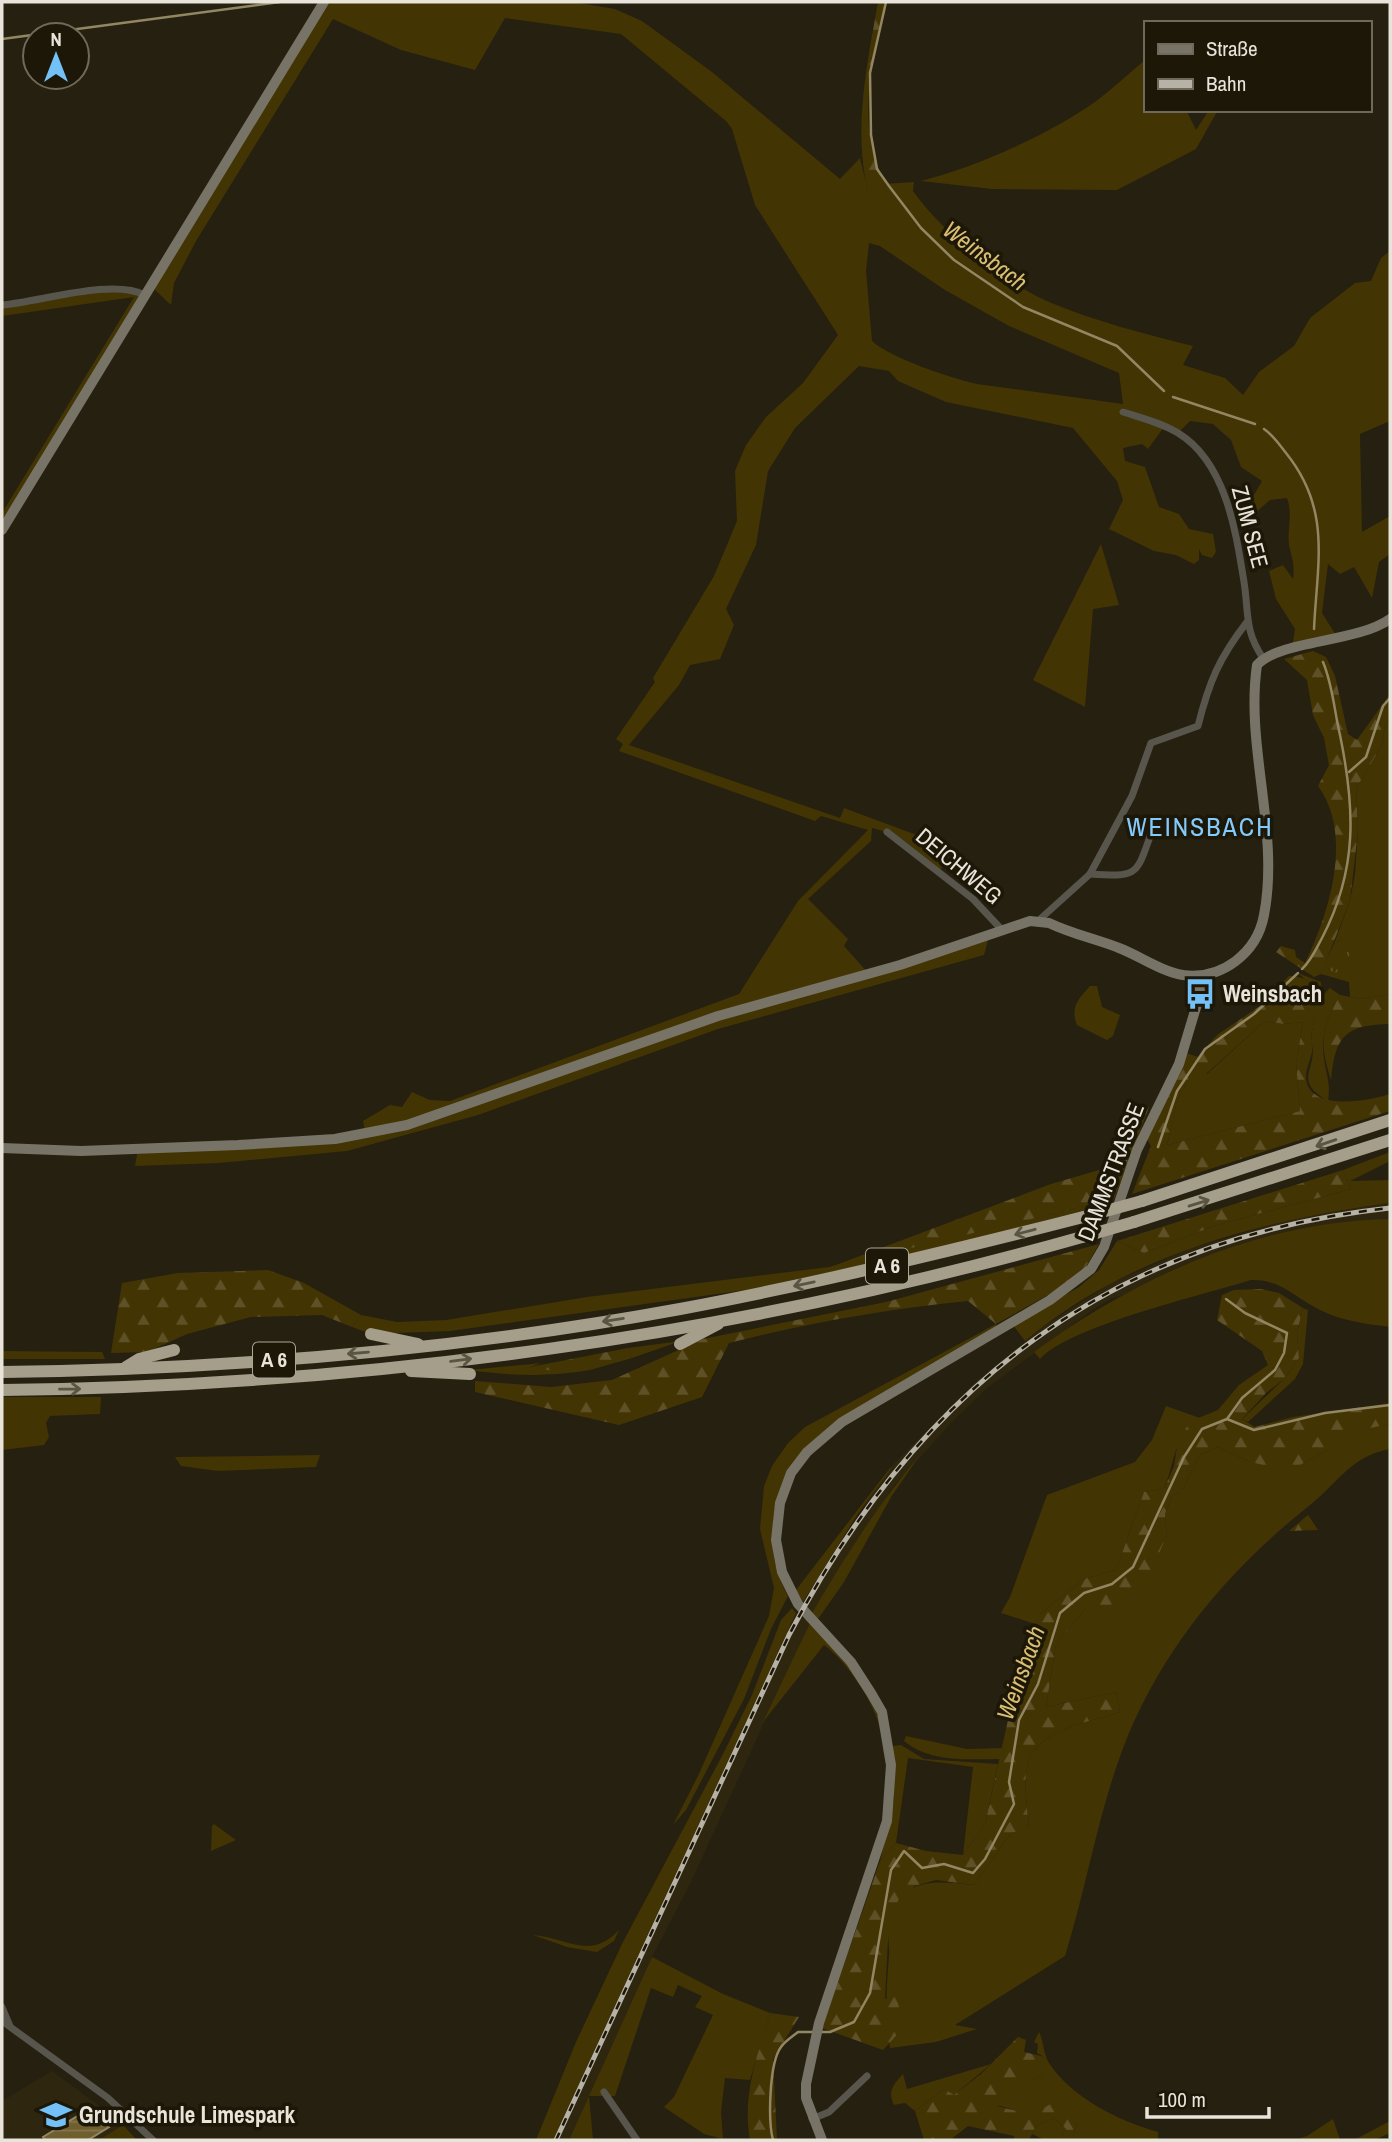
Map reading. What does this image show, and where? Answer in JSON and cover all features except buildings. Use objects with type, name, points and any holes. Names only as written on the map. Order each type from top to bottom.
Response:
[{"type":"highway","name":"A 6","points":[[2,1372],[122,1369],[281,1360],[426,1346],[694,1306],[897,1264],[1091,1215],[1142,1201],[1390,1120]]},
{"type":"highway","name":"A 6","points":[[2,1390],[222,1382],[394,1369],[584,1343],[724,1320],[938,1275],[1082,1237],[1390,1140]]},
{"type":"highway","points":[[680,1344],[724,1320]]},
{"type":"highway","points":[[371,1334],[426,1346]]},
{"type":"highway","points":[[122,1369],[139,1359],[174,1350]]},
{"type":"highway","points":[[394,1369],[470,1374]]},
{"type":"street","points":[[2,530],[324,2]]},
{"type":"street","points":[[2,305],[110,290],[130,289],[145,296]]},
{"type":"street","name":"ZUM SEE","points":[[1123,412],[1178,433],[1195,447],[1210,467],[1223,490],[1234,528],[1244,583],[1247,622],[1253,643],[1263,658]]},
{"type":"street","points":[[1038,921],[1132,953],[1163,969],[1199,976],[1215,973],[1241,957],[1258,933],[1264,916],[1268,869],[1255,678],[1258,665],[1263,658],[1274,652],[1339,640],[1390,619]]},
{"type":"street","points":[[2,1148],[81,1151],[335,1139],[407,1125],[586,1060],[718,1016],[900,965],[1038,921],[1090,874],[1132,796],[1151,743],[1198,726],[1207,690],[1226,646],[1247,622]]},
{"type":"street","points":[[1090,874],[1129,876],[1135,871],[1152,831]]},
{"type":"street","name":"DEICHWEG","points":[[887,832],[973,899],[1004,932]]},
{"type":"street","name":"DAMMSTRASSE","points":[[822,2140],[806,2098],[806,2084],[819,2023],[887,1821],[891,1765],[882,1712],[851,1662],[798,1604],[782,1572],[776,1540],[780,1503],[792,1473],[816,1442],[842,1422],[1062,1292],[1084,1276],[1097,1260],[1137,1150],[1179,1065],[1200,994],[1199,976]]},
{"type":"street","points":[[2,2007],[11,2027]]},
{"type":"street","points":[[2,2021],[108,2098],[153,2140]]},
{"type":"street","points":[[813,2119],[829,2112],[867,2076]]},
{"type":"street","points":[[604,2092],[637,2140]]},
{"type":"shaded area","points":[[1390,1203],[1390,1219],[1113,1298],[1094,1309],[987,1388],[952,1422],[893,1487],[812,1613],[803,1602],[890,1468],[972,1385],[1041,1328],[1109,1284],[1189,1249],[1300,1216]]},
{"type":"shaded area","points":[[796,1613],[810,1623],[690,1884],[652,1957],[569,2140],[553,2140]]},
{"type":"shaded area","name":"Grundschule Limespark","points":[[52,2071],[123,2125],[99,2140],[2,2140],[2,2101]]},
{"type":"shaded area","points":[[89,2109],[109,2127],[88,2140],[45,2140],[43,2137]]},
{"type":"green space","points":[[328,2],[573,2],[615,9],[642,21],[712,72],[840,179],[860,158],[868,191],[883,184],[914,182],[913,191],[940,223],[1012,282],[1049,302],[1084,315],[1193,346],[1183,365],[1225,378],[1243,395],[1259,372],[1294,346],[1310,318],[1355,283],[1371,281],[1381,258],[1390,251],[1390,421],[1360,434],[1362,532],[1390,516],[1390,554],[1379,562],[1372,598],[1354,567],[1340,574],[1328,564],[1322,613],[1339,640],[1292,648],[1295,629],[1276,599],[1269,571],[1283,565],[1293,579],[1289,545],[1290,510],[1287,498],[1270,500],[1255,513],[1247,507],[1262,481],[1241,467],[1231,440],[1213,424],[1190,421],[1178,433],[1164,427],[1148,449],[1142,444],[1123,448],[1125,461],[1145,467],[1159,507],[1179,514],[1189,529],[1213,534],[1216,552],[1212,558],[1202,555],[1199,549],[1199,560],[1194,564],[1176,555],[1154,551],[1109,529],[1123,500],[1117,481],[1073,428],[946,402],[898,381],[889,371],[859,366],[795,428],[768,471],[756,545],[726,609],[734,625],[720,659],[690,665],[679,685],[629,745],[840,818],[844,808],[914,834],[940,864],[948,854],[951,857],[938,872],[887,832],[872,828],[871,841],[808,899],[848,939],[844,946],[869,974],[989,937],[984,955],[718,1029],[478,1115],[347,1151],[219,1163],[135,1166],[138,1149],[365,1132],[363,1121],[390,1105],[402,1107],[412,1092],[430,1100],[450,1101],[739,994],[798,901],[868,830],[821,816],[815,821],[619,751],[623,744],[616,739],[655,682],[653,678],[714,576],[737,521],[735,471],[746,445],[766,417],[803,383],[838,335],[755,205],[732,129],[726,121],[621,34],[505,18],[475,70],[401,50],[333,19],[196,241],[174,283],[171,305],[155,290],[155,285]],"holes":[[[869,243],[880,246],[945,290],[1009,326],[1119,373],[1123,404],[977,384],[922,367],[881,347],[872,341],[866,271]]]},
{"type":"green space","points":[[878,2],[886,2],[871,69],[869,119],[871,143],[877,165],[887,183],[868,192],[862,144],[863,97]]},
{"type":"green space","points":[[1144,61],[1144,112],[1187,112],[1196,130],[1208,112],[1217,112],[1196,149],[1117,190],[992,189],[921,181],[988,158],[1033,138],[1095,102]]},
{"type":"green space","points":[[110,290],[145,295],[2,530],[2,513],[134,297],[2,316],[2,305]]},
{"type":"green space","points":[[1101,544],[1119,605],[1093,609],[1085,707],[1033,680]]},
{"type":"green space","points":[[1313,651],[1326,657],[1335,676],[1348,734],[1357,740],[1390,694],[1390,721],[1385,725],[1382,745],[1356,789],[1358,831],[1350,901],[1321,974],[1314,977],[1276,952],[1281,946],[1295,950],[1296,957],[1305,963],[1322,922],[1334,875],[1335,827],[1329,806],[1318,786],[1329,765],[1324,738],[1313,715],[1307,680],[1284,659]]},
{"type":"green space","points":[[1390,721],[1390,994],[1360,999],[1350,997],[1349,982],[1321,974],[1325,963],[1330,971],[1343,939],[1334,944],[1350,901],[1355,874],[1358,831],[1356,789],[1382,745],[1385,725]]},
{"type":"green space","points":[[1343,939],[1351,941],[1353,949],[1338,973],[1330,971],[1325,963],[1334,944]]},
{"type":"green space","points":[[1298,973],[1321,982],[1322,996],[1330,988],[1340,995],[1329,1017],[1323,1041],[1329,1083],[1328,1101],[1317,1093],[1308,1080],[1313,1051],[1311,1041],[1316,990]]},
{"type":"green space","points":[[1289,976],[1309,982],[1315,998],[1312,1050],[1306,1074],[1310,1089],[1318,1096],[1342,1101],[1390,1094],[1390,1111],[1132,1194],[1151,1146],[1147,1139],[1186,1053],[1198,1057],[1217,1035],[1260,1006]],"holes":[[[1265,1021],[1283,1024],[1303,1022],[1296,1063],[1300,1111],[1167,1145],[1177,1101],[1191,1074],[1206,1074]]]},
{"type":"green space","points":[[1090,986],[1097,986],[1102,1007],[1120,1015],[1113,1036],[1107,1040],[1077,1025],[1075,1019],[1076,1004]]},
{"type":"green space","points":[[1390,994],[1390,1024],[1363,1027],[1345,1035],[1336,1052],[1331,1080],[1325,1056],[1324,1036],[1340,995],[1360,999]]},
{"type":"green space","points":[[1265,1021],[1283,1024],[1303,1022],[1296,1063],[1300,1111],[1167,1145],[1177,1101],[1191,1074],[1207,1074]]},
{"type":"green space","points":[[1149,1107],[1114,1199],[828,1268],[1051,1184],[1113,1166],[1126,1151],[1135,1129],[1138,1108]]},
{"type":"green space","points":[[1390,1152],[1390,1161],[1350,1181],[1390,1180],[1390,1203],[1293,1220],[1197,1246],[1151,1264],[1107,1286],[1065,1311],[1025,1341],[1013,1325],[1079,1287],[1099,1270],[1117,1241],[1144,1253],[1217,1225],[1351,1189],[1343,1170]]},
{"type":"green space","points":[[1343,1170],[1351,1189],[1217,1225],[1144,1253],[1117,1241]]},
{"type":"green space","points":[[1114,1199],[1082,1211],[925,1252],[746,1290],[450,1331],[371,1334],[352,1327],[361,1315],[397,1322],[446,1320],[587,1297],[829,1267]]},
{"type":"green space","points":[[1390,1219],[1390,1327],[1337,1317],[1279,1286],[1251,1280],[1107,1323],[1056,1347],[1040,1359],[1034,1352],[1115,1300],[1157,1277],[1202,1258],[1294,1230],[1342,1222]]},
{"type":"green space","points":[[1099,1244],[1084,1270],[1055,1291],[996,1324],[968,1301],[848,1318],[729,1343],[702,1397],[619,1425],[475,1392],[475,1381],[551,1387],[612,1380],[703,1339],[886,1302]]},
{"type":"green space","points":[[268,1270],[304,1283],[361,1315],[352,1327],[322,1315],[251,1317],[187,1334],[147,1352],[111,1353],[122,1283],[178,1273]]},
{"type":"green space","points":[[1261,1289],[1279,1293],[1303,1308],[1297,1333],[1299,1358],[1284,1379],[1266,1393],[1242,1419],[1255,1427],[1293,1417],[1390,1403],[1390,1424],[1346,1433],[1326,1451],[1300,1465],[1292,1473],[1248,1461],[1218,1447],[1199,1455],[1182,1491],[1172,1496],[1165,1514],[1167,1535],[1138,1601],[1086,1608],[1056,1644],[1046,1707],[1116,1692],[1120,1712],[1078,1724],[1040,1744],[1032,1755],[1026,1775],[1029,1829],[1011,1833],[974,1885],[936,1880],[915,1886],[899,1899],[889,1919],[885,1999],[896,1995],[904,2027],[883,2050],[822,2028],[880,1861],[896,1843],[926,1851],[963,1855],[985,1824],[1025,1643],[1040,1614],[1084,1579],[1116,1570],[1144,1492],[1164,1489],[1174,1466],[1178,1440],[1191,1421],[1218,1410],[1239,1385],[1268,1365],[1262,1351],[1217,1320],[1222,1295],[1234,1290]]},
{"type":"green space","points":[[1303,1308],[1308,1310],[1303,1364],[1295,1379],[1248,1422],[1242,1419],[1284,1379],[1299,1358],[1297,1333]]},
{"type":"green space","points":[[996,1324],[997,1327],[838,1421],[818,1436],[787,1474],[777,1497],[773,1552],[788,1596],[771,1629],[744,1699],[686,1810],[673,1825],[698,1776],[769,1616],[774,1588],[760,1529],[764,1486],[772,1466],[788,1443],[805,1427]]},
{"type":"green space","points":[[681,1341],[632,1358],[628,1348]]},
{"type":"green space","points":[[628,1348],[632,1358],[590,1370],[589,1366],[569,1372],[525,1368]]},
{"type":"green space","points":[[2,1351],[102,1352],[105,1359],[2,1359]]},
{"type":"green space","points":[[542,1363],[527,1368],[589,1366],[590,1370],[530,1375],[469,1370]]},
{"type":"green space","points":[[2,1397],[101,1397],[100,1414],[50,1416],[46,1423],[49,1437],[44,1445],[2,1450]]},
{"type":"green space","points":[[1166,1406],[1200,1418],[1192,1423],[1181,1438],[1164,1489],[1144,1492],[1116,1570],[1084,1579],[1040,1614],[1035,1624],[1001,1613],[1010,1597],[1047,1495],[1135,1462],[1152,1440]]},
{"type":"green space","points":[[1390,1424],[1390,1449],[1365,1457],[1355,1464],[1251,1557],[1199,1616],[1155,1680],[1137,1715],[1113,1776],[1065,1956],[955,2025],[977,2029],[936,2042],[890,2048],[887,2014],[888,1928],[894,1905],[902,1895],[923,1884],[974,1885],[1011,1833],[1029,1828],[1026,1775],[1032,1755],[1040,1744],[1078,1724],[1120,1712],[1116,1692],[1046,1707],[1056,1644],[1086,1608],[1167,1536],[1165,1514],[1172,1496],[1182,1491],[1199,1455],[1218,1447],[1248,1461],[1300,1465],[1326,1451],[1346,1432]]},
{"type":"green space","points":[[320,1455],[316,1467],[218,1471],[181,1466],[175,1457]]},
{"type":"green space","points":[[920,1455],[891,1497],[844,1582],[818,1619],[812,1613],[837,1572],[876,1512]]},
{"type":"green space","points":[[890,1468],[857,1515],[803,1602],[796,1590]]},
{"type":"green space","points":[[1308,1515],[1318,1530],[1289,1531]]},
{"type":"green space","points":[[792,1608],[796,1613],[553,2140],[536,2140],[576,2042],[622,1944],[752,1695],[781,1620]]},
{"type":"green space","points":[[810,1623],[841,1657],[868,1694],[880,1722],[889,1776],[880,1727],[871,1704],[850,1671],[824,1645],[763,1722]]},
{"type":"green space","points":[[906,1736],[967,1749],[1003,1748],[1000,1759],[950,1758],[915,1748],[904,1741]]},
{"type":"green space","points":[[901,1745],[924,1759],[998,1764],[985,1824],[963,1855],[973,1767],[908,1758],[896,1843],[880,1861],[894,1800],[893,1746]]},
{"type":"green space","points":[[214,1824],[236,1840],[211,1851]]},
{"type":"green space","points":[[619,1930],[614,1941],[597,1952],[567,1947],[533,1935],[588,1946],[608,1939]]},
{"type":"green space","points":[[652,1957],[723,1994],[770,2013],[750,2080],[725,2078],[721,2112],[723,2139],[704,2134],[664,2107],[674,2097],[713,2015],[695,2007],[702,1996],[678,1985],[673,1997],[651,1988],[615,2096],[589,2096],[593,2140],[569,2140]]},
{"type":"green space","points":[[770,2013],[799,2017],[773,2059],[777,2140],[750,2140],[749,2092]]},
{"type":"green space","points":[[1039,2032],[1049,2063],[1070,2087],[1112,2115],[1158,2132],[1158,2140],[1072,2140],[1077,2124],[1048,2107],[1026,2114],[998,2105],[1041,2075],[1044,2057],[1037,2053],[1038,2044],[1034,2042]]},
{"type":"green space","points":[[1018,2037],[1026,2040],[1024,2052],[1045,2057],[1041,2075],[998,2106],[1029,2112],[1043,2108],[1057,2099],[1064,2114],[1077,2124],[1072,2140],[1060,2140],[1066,2129],[1054,2118],[1036,2126],[1029,2140],[1014,2140],[1014,2136],[968,2126],[950,2140],[924,2140],[915,2111],[944,2089],[954,2095],[981,2074]]},
{"type":"green space","points":[[991,2064],[953,2096],[944,2089],[915,2111],[905,2103],[894,2105],[892,2100],[892,2088],[903,2074],[907,2089]]},
{"type":"green space","points":[[1054,2118],[1066,2129],[1060,2140],[1045,2140],[1032,2134],[1036,2126]]},
{"type":"green space","points":[[1333,2119],[1340,2140],[1294,2140],[1307,2136]]},
{"type":"green space","points":[[1390,2121],[1390,2133],[1374,2140],[1354,2140]]},
{"type":"green space","points":[[123,2125],[136,2139],[99,2140]]},
{"type":"waterway","points":[[2,39],[280,2]]},
{"type":"waterway","name":"Weinsbach","points":[[886,2],[870,73],[871,135],[877,169],[889,186],[921,228],[954,260],[1023,307],[1117,346],[1164,391]]},
{"type":"waterway","name":"Weinsbach","points":[[1173,397],[1255,424]]},
{"type":"waterway","name":"Weinsbach","points":[[1264,429],[1301,474],[1316,516],[1319,559],[1314,629]]},
{"type":"waterway","name":"Weinsbach","points":[[1302,969],[1313,955],[1334,912],[1342,887],[1350,838],[1349,788],[1331,689],[1323,662]]},
{"type":"waterway","points":[[1349,772],[1366,757],[1383,706],[1390,698]]},
{"type":"waterway","name":"Weinsbach","points":[[1158,1147],[1177,1091],[1205,1049],[1254,1014],[1298,973]]},
{"type":"waterway","name":"Weinsbach","points":[[821,2032],[830,2032],[854,2022],[870,1993],[891,1870],[904,1851],[922,1868],[944,1864],[973,1873],[985,1859],[1014,1804],[1009,1782],[1019,1720],[1038,1684],[1060,1613],[1084,1593],[1112,1584],[1133,1567],[1184,1457],[1202,1429],[1227,1419],[1242,1398],[1275,1370],[1284,1353],[1287,1333],[1245,1313],[1226,1299]]},
{"type":"waterway","points":[[1227,1419],[1254,1430],[1325,1413],[1390,1405]]},
{"type":"waterway","name":"Weinsbach","points":[[773,2140],[770,2120],[771,2092],[777,2055],[783,2045],[798,2032],[814,2032]]},
{"type":"railway","points":[[556,2140],[789,1635],[840,1547],[898,1469],[962,1400],[1033,1340],[1111,1291],[1196,1253],[1289,1225],[1390,1208]]},
{"type":"place","name":"Weinsbach","points":[[1200,994]]},
{"type":"place","name":"Grundschule Limespark","points":[[56,2115]]},
{"type":"district","name":"WEINSBACH","points":[[1200,827]]}]
